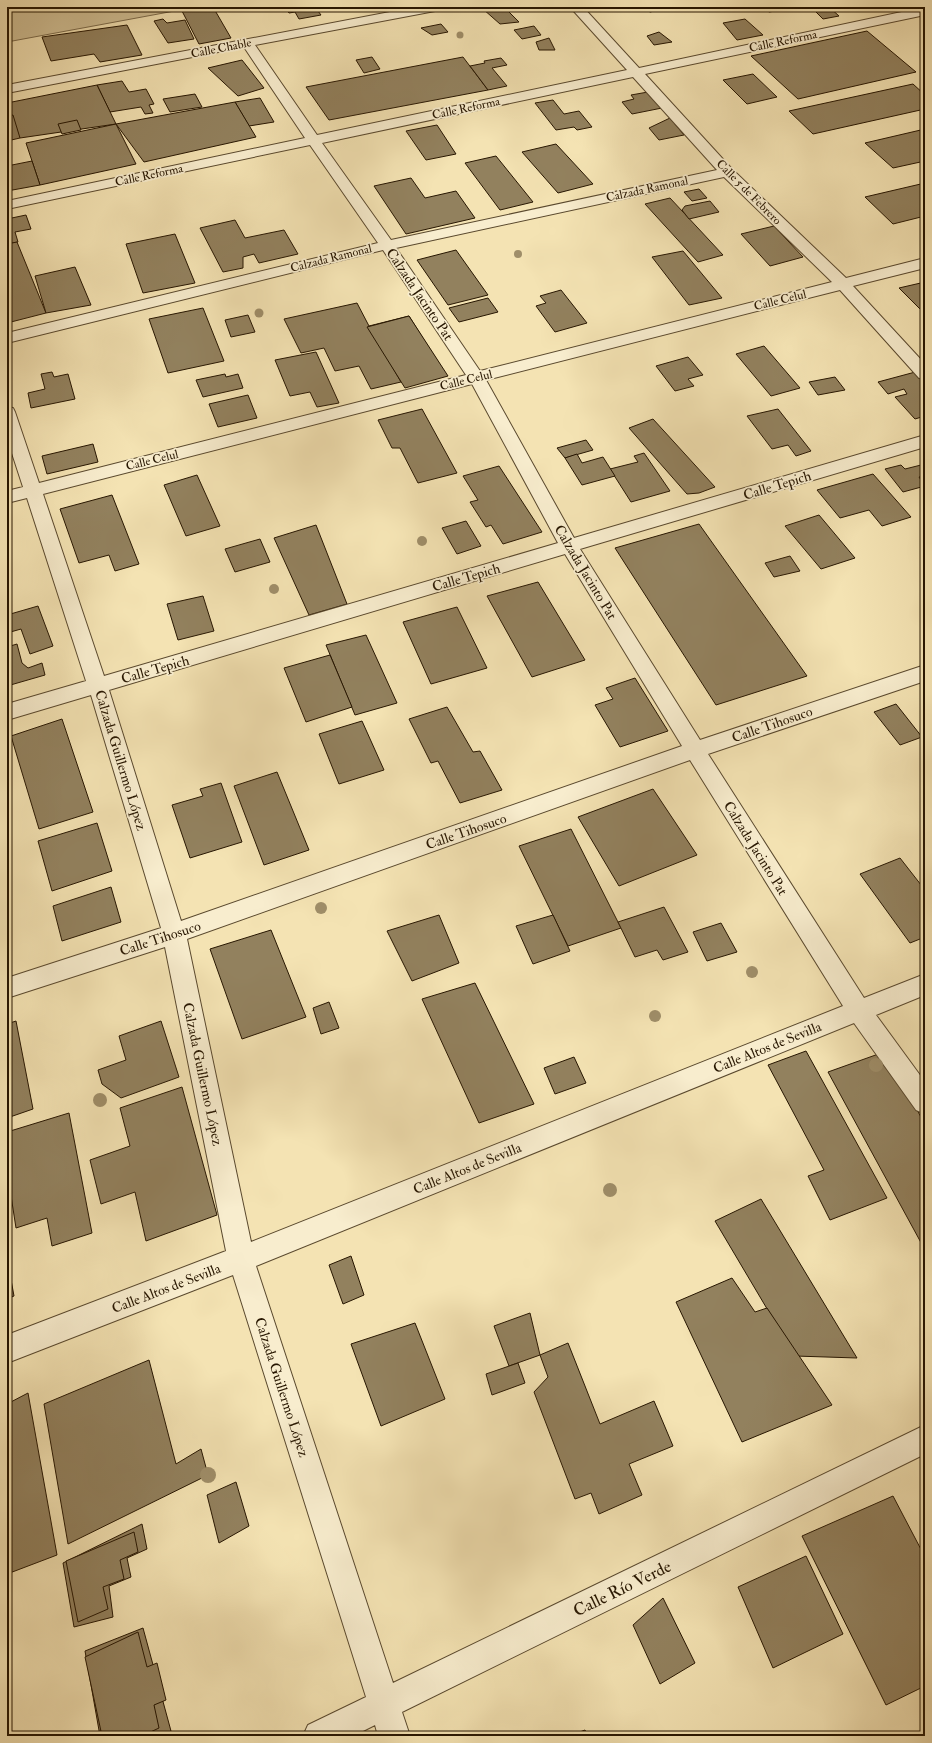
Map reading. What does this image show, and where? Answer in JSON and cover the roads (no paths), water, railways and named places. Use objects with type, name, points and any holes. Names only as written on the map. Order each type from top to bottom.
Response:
[{"type":"street","name":"Calle Chable","points":[[7,89],[435,7]]},
{"type":"street","name":"Calle 5 de Febrero","points":[[576,7],[726,172],[843,284],[925,374]]},
{"type":"street","name":"Calle Reforma","points":[[7,205],[925,11]]},
{"type":"street","name":"Calzada Jacinto Pat","points":[[247,43],[313,140],[387,244],[476,377],[569,546],[695,750],[859,1011],[925,1102]]},
{"type":"street","name":"Calzada Ramonal","points":[[7,338],[387,244],[726,172]]},
{"type":"street","name":"Calle Celul","points":[[7,496],[925,263]]},
{"type":"street","name":"Calzada Guillermo López","points":[[7,412],[98,686],[174,934],[241,1260],[394,1736]]},
{"type":"street","name":"Calle Tepich","points":[[7,712],[925,441]]},
{"type":"street","name":"Calle Tihosuco","points":[[7,988],[174,934],[695,750],[925,672]]},
{"type":"street","name":"Calle Altos de Sevilla","points":[[7,1349],[241,1260],[925,984]]},
{"type":"street","name":"Calle Río Verde","points":[[319,1736],[925,1439]]}]
